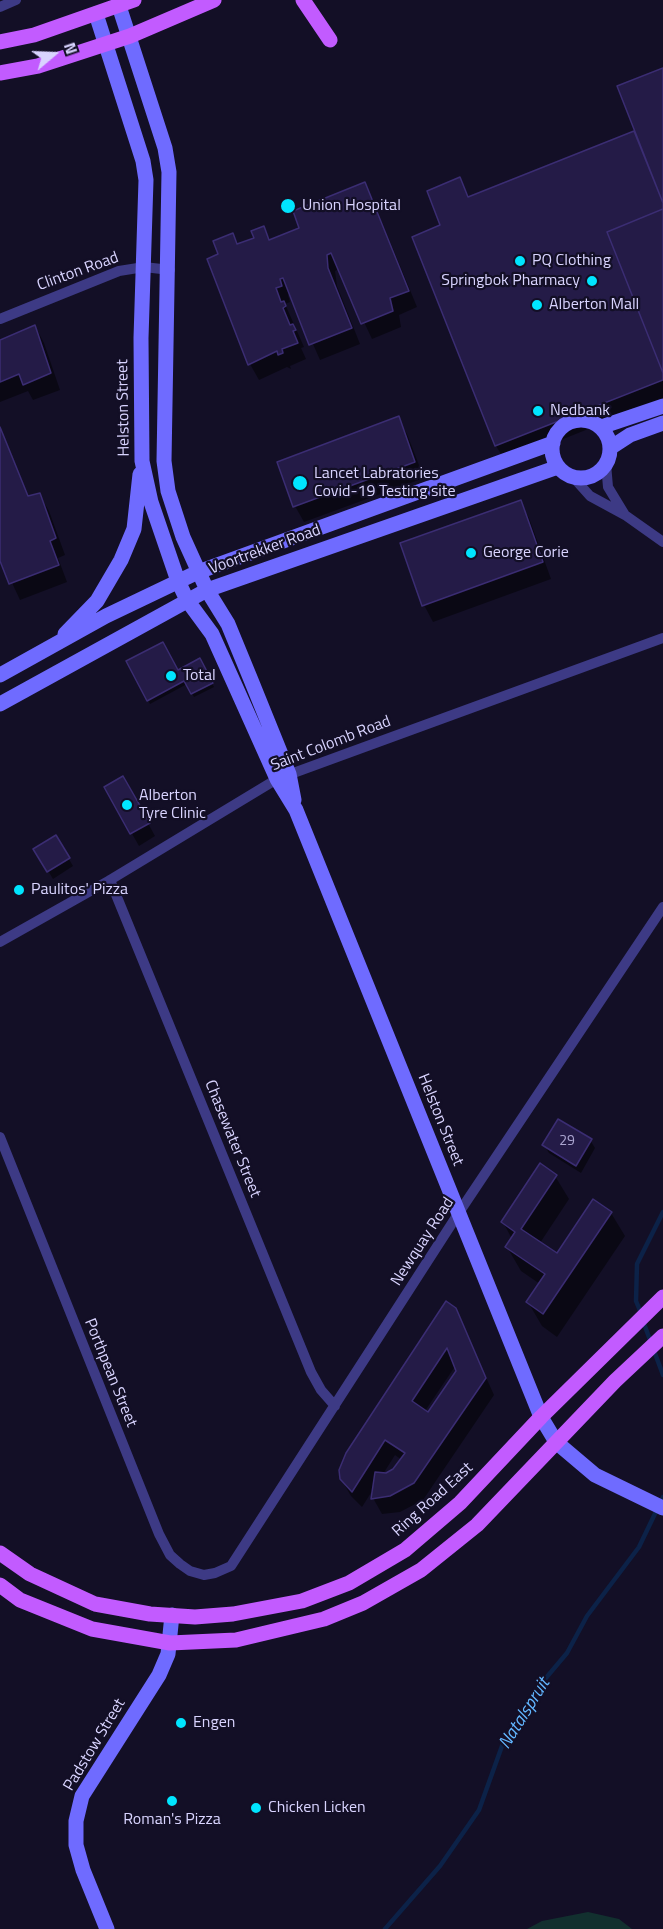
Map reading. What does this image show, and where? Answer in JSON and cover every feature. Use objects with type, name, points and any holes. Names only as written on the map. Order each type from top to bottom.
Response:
[{"type":"main road","points":[[0,42],[34,35],[134,0]]},
{"type":"main road","points":[[0,73],[38,66],[130,36],[214,0]]},
{"type":"main road","points":[[303,0],[330,40]]},
{"type":"main road","name":"Ring Road East","points":[[0,1553],[30,1574],[95,1604],[172,1616],[195,1617],[302,1601],[349,1583],[405,1550],[460,1503],[597,1360],[663,1297]]},
{"type":"main road","points":[[0,1585],[20,1600],[92,1629],[170,1643],[236,1640],[324,1619],[363,1603],[421,1570],[477,1525],[615,1381],[663,1336]]},
{"type":"street","points":[[0,7],[16,0]]},
{"type":"street","name":"Helston Street","points":[[119,6],[165,148],[169,172],[170,270],[164,461],[174,510],[198,572],[228,624],[296,810],[541,1417],[556,1442],[595,1474],[663,1508]]},
{"type":"street","name":"Helston Street","points":[[96,14],[145,171],[142,461],[151,502],[178,581],[187,600],[212,634],[283,776]]},
{"type":"street","name":"Clinton Road","points":[[0,319],[119,271],[144,267],[170,270]]},
{"type":"street","points":[[625,515],[608,487],[606,465],[610,448],[608,436],[601,427],[663,406]]},
{"type":"street","name":"Voortrekker Road","points":[[0,675],[106,616],[198,572],[553,443],[560,429],[572,421],[587,420],[601,427]]},
{"type":"street","points":[[610,448],[630,435],[663,423]]},
{"type":"street","points":[[553,443],[553,455],[558,467],[573,477],[590,496],[625,515],[663,542]]},
{"type":"street","points":[[55,646],[97,600],[122,560],[134,529],[142,461]]},
{"type":"street","points":[[573,477],[586,478],[597,473],[606,465]]},
{"type":"street","name":"Voortrekker Road","points":[[0,704],[207,590],[558,467]]},
{"type":"street","name":"Saint Colomb Road","points":[[0,942],[110,880],[283,776],[663,638]]},
{"type":"street","name":"Chasewater Street","points":[[110,880],[311,1372],[321,1390],[335,1406]]},
{"type":"street","name":"Newquay Road","points":[[231,1566],[458,1214],[663,908]]},
{"type":"street","name":"Porthpean Street","points":[[0,1137],[149,1511],[170,1555],[190,1571],[204,1575],[216,1573],[231,1566]]},
{"type":"street","name":"Padstow Street","points":[[107,1929],[83,1870],[76,1845],[76,1821],[82,1796],[159,1675],[170,1643],[172,1616]]},
{"type":"green space","points":[[588,1912],[619,1919],[632,1929],[527,1929],[542,1921]]},
{"type":"building","points":[[663,68],[663,203],[617,86]]},
{"type":"building","name":"Alberton Mall","points":[[634,131],[663,203],[663,209],[607,232],[663,373],[663,380],[495,446],[412,237],[440,225],[427,191],[460,177],[468,197]]},
{"type":"building","points":[[365,182],[409,291],[390,298],[393,311],[361,324],[331,253],[327,255],[328,268],[352,328],[309,345],[283,278],[280,279],[282,286],[276,288],[281,302],[284,301],[286,306],[283,308],[290,325],[293,324],[296,330],[293,331],[298,343],[282,349],[283,353],[278,355],[277,351],[248,365],[207,259],[218,254],[213,241],[233,233],[237,244],[254,238],[251,231],[264,226],[269,240],[299,228],[293,211]]},
{"type":"building","points":[[663,209],[663,373],[607,232]]},
{"type":"building","points":[[35,325],[51,373],[23,385],[19,374],[0,382],[0,340]]},
{"type":"building","points":[[399,416],[415,462],[293,507],[277,462]]},
{"type":"building","points":[[0,427],[28,496],[40,493],[56,538],[50,541],[59,565],[9,584],[0,561]]},
{"type":"building","name":"George Corie","points":[[521,500],[543,562],[422,606],[400,543]]},
{"type":"building","name":"Total","points":[[163,642],[178,670],[200,658],[213,683],[191,694],[184,681],[147,701],[126,661]]},
{"type":"building","name":"Alberton Tyre Clinic","points":[[123,776],[150,823],[130,834],[104,787]]},
{"type":"building","points":[[56,835],[70,858],[47,872],[33,849]]},
{"type":"building","points":[[558,1119],[592,1139],[576,1166],[542,1145]]},
{"type":"building","points":[[540,1163],[557,1175],[521,1229],[557,1253],[593,1199],[612,1212],[543,1314],[526,1302],[545,1274],[505,1247],[515,1232],[501,1222]]},
{"type":"building","points":[[446,1301],[456,1308],[486,1378],[414,1483],[390,1496],[371,1499],[375,1472],[386,1473],[393,1469],[405,1453],[385,1440],[352,1492],[340,1479],[339,1470],[346,1453]],"holes":[[[447,1348],[456,1371],[428,1412],[412,1401]]]},
{"type":"waterway","name":"Natalspruit","points":[[641,1313],[636,1301],[637,1264],[663,1212]]},
{"type":"waterway","name":"Natalspruit","points":[[643,1321],[663,1375]]},
{"type":"waterway","name":"Natalspruit","points":[[385,1929],[440,1866],[479,1810],[502,1746],[540,1685],[567,1653],[587,1616],[639,1547],[663,1497]]},
{"type":"place","name":"Union Hospital","points":[[288,206]]},
{"type":"place","name":"PQ Clothing","points":[[520,261]]},
{"type":"place","name":"Springbok Pharmacy","points":[[592,281]]},
{"type":"place","name":"Alberton Mall","points":[[537,305]]},
{"type":"place","name":"Nedbank","points":[[538,411]]},
{"type":"place","name":"Lancet Labratories Covid-19 Testing site","points":[[300,483]]},
{"type":"place","name":"George Corie","points":[[471,553]]},
{"type":"place","name":"Total","points":[[171,676]]},
{"type":"place","name":"Alberton Tyre Clinic","points":[[127,805]]},
{"type":"place","name":"Paulitos' Pizza","points":[[19,890]]},
{"type":"place","name":"Engen","points":[[181,1723]]},
{"type":"place","name":"Roman's Pizza","points":[[172,1801]]},
{"type":"place","name":"Chicken Licken","points":[[256,1808]]}]
